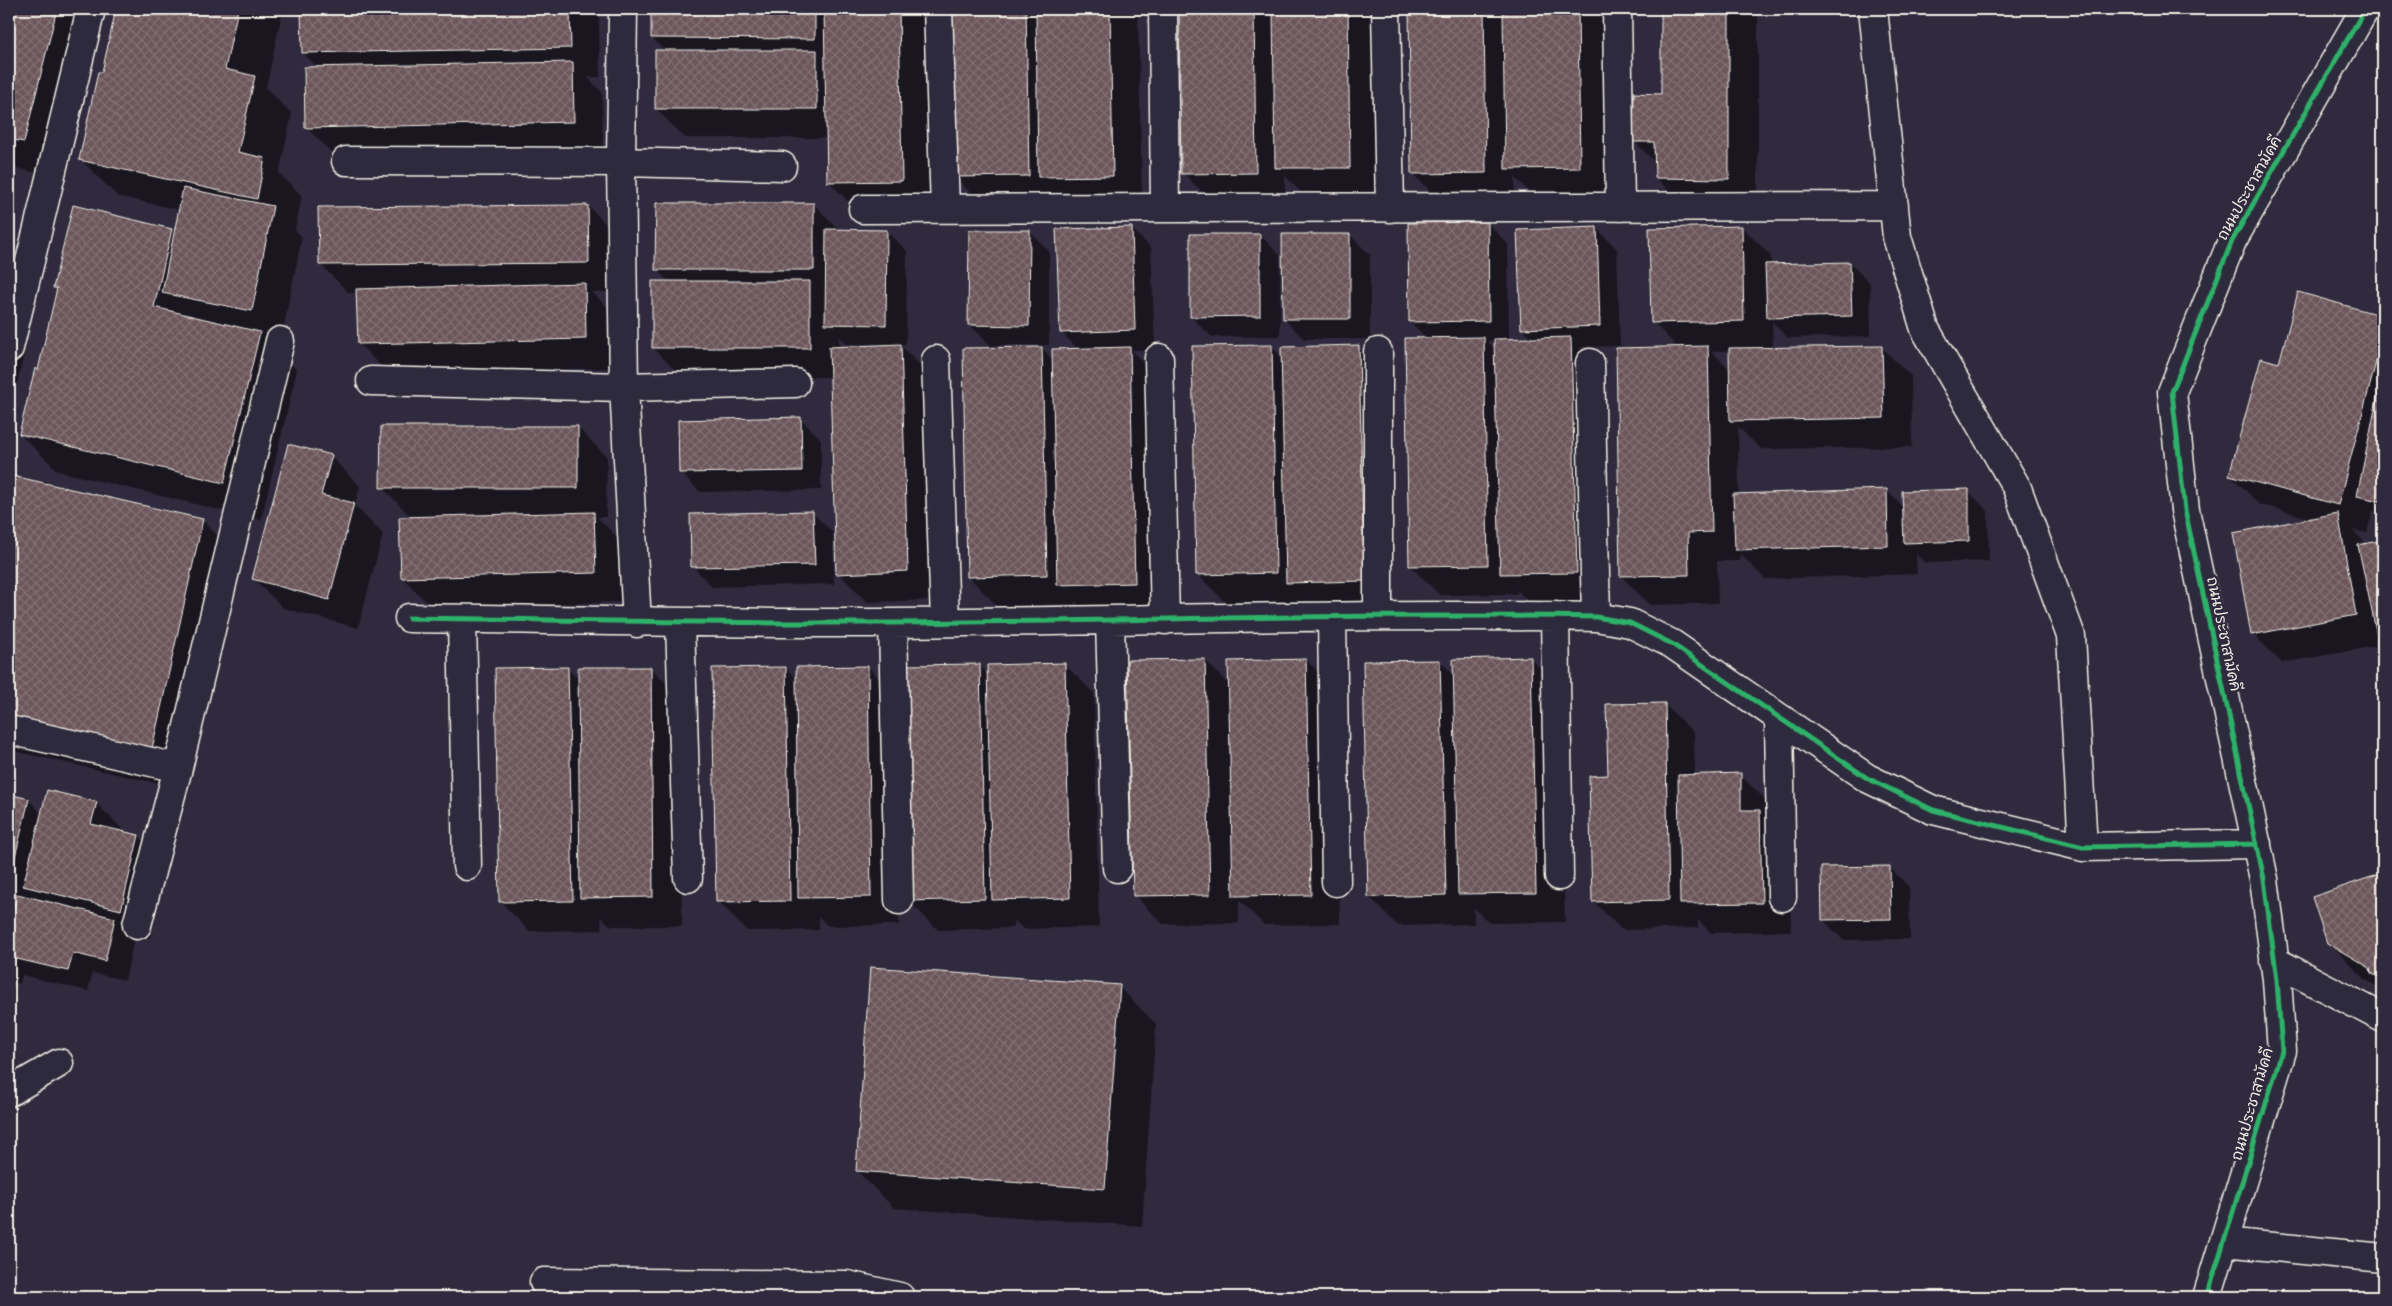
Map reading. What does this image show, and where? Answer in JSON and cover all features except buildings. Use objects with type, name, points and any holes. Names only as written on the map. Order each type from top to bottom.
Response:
[{"type":"street","points":[[9,348],[91,9]]},
{"type":"street","points":[[622,9],[621,162],[624,387],[637,622]]},
{"type":"street","points":[[938,9],[945,208]]},
{"type":"street","points":[[1163,9],[1165,208]]},
{"type":"street","points":[[1386,9],[1390,208]]},
{"type":"street","points":[[1617,9],[1620,207]]},
{"type":"street","points":[[1873,9],[1897,237],[1925,328],[2017,488],[2072,636],[2082,847]]},
{"type":"street","name":"ถนนประชาสามัคคี","points":[[2207,1297],[2282,1051],[2274,961],[2257,844],[2185,510],[2172,392],[2232,241],[2365,9]]},
{"type":"street","points":[[346,161],[621,162],[782,166]]},
{"type":"street","points":[[863,209],[1894,206]]},
{"type":"street","points":[[137,925],[178,768],[280,341]]},
{"type":"street","points":[[1378,352],[1378,616]]},
{"type":"street","points":[[1159,358],[1165,620]]},
{"type":"street","points":[[936,360],[945,622]]},
{"type":"street","points":[[1590,363],[1596,617]]},
{"type":"street","points":[[370,382],[624,387],[795,384]]},
{"type":"street","points":[[409,618],[637,622],[893,623],[1378,616],[1596,617],[1630,623],[1672,644],[1779,719],[1868,778],[1933,810],[2082,847],[2257,844]]},
{"type":"street","points":[[1555,616],[1559,876]]},
{"type":"street","points":[[1332,618],[1336,882]]},
{"type":"street","points":[[462,619],[467,866]]},
{"type":"street","points":[[1110,620],[1117,868]]},
{"type":"street","points":[[680,622],[688,878]]},
{"type":"street","points":[[893,623],[898,900]]},
{"type":"street","points":[[1779,719],[1782,897]]},
{"type":"street","points":[[9,730],[178,768]]},
{"type":"street","points":[[2274,961],[2383,1018]]},
{"type":"street","points":[[9,1092],[59,1063]]},
{"type":"street","points":[[2224,1242],[2383,1258]]},
{"type":"street","points":[[544,1282],[847,1286],[900,1297]]},
{"type":"cycle path","points":[[2207,1297],[2282,1051],[2277,980],[2264,879],[2185,510],[2172,392],[2232,241],[2365,9]]},
{"type":"cycle path","points":[[409,618],[832,623],[1332,617],[1596,617],[1630,623],[1672,644],[1867,778],[1933,810],[2083,847],[2257,844]]}]
